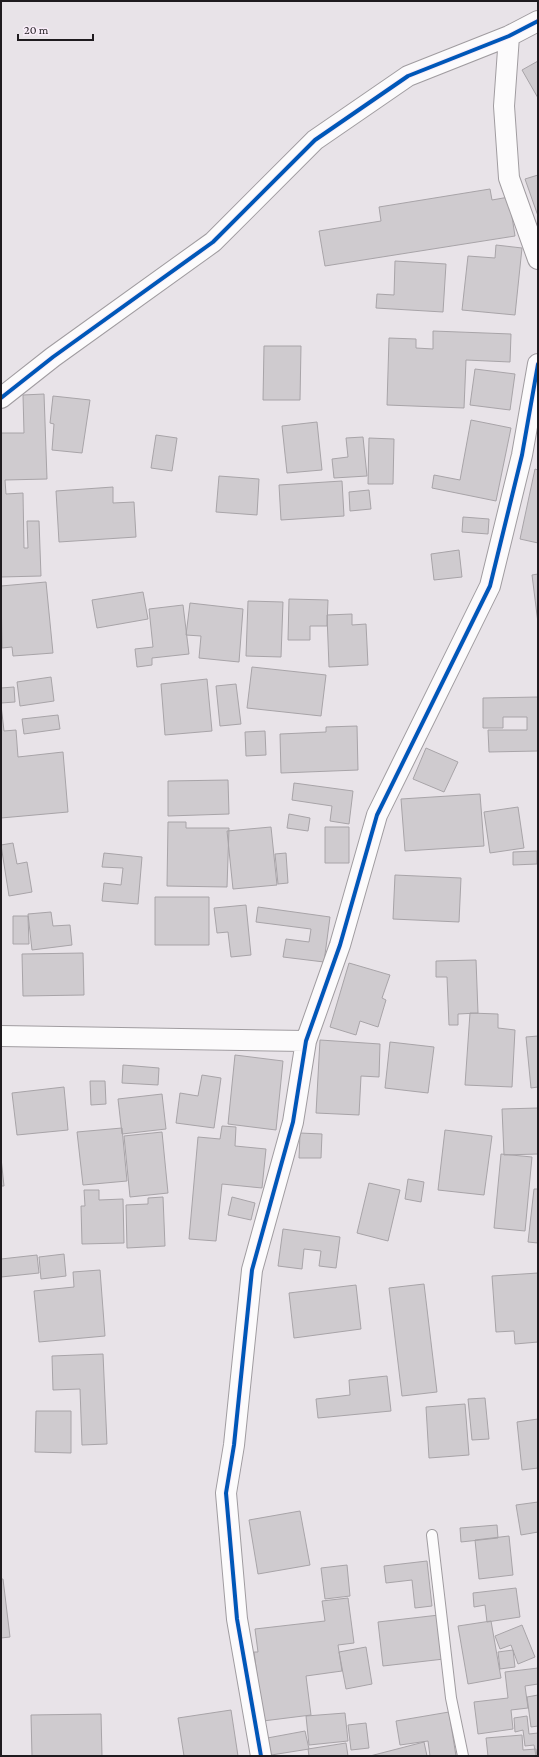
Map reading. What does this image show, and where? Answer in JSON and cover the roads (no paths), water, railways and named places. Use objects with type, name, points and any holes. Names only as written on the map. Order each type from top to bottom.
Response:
[{"type":"street","points":[[1,398],[53,357],[213,242],[316,140],[408,76],[509,36],[538,22]]},
{"type":"street","points":[[509,36],[504,106],[509,178],[538,259]]},
{"type":"street","points":[[261,1756],[237,1618],[226,1493],[234,1445],[252,1270],[293,1122],[306,1041],[340,945],[377,814],[490,586],[522,455],[538,364]]},
{"type":"street","points":[[1,1036],[306,1041]]},
{"type":"lane","points":[[432,1535],[451,1698],[463,1756]]}]
